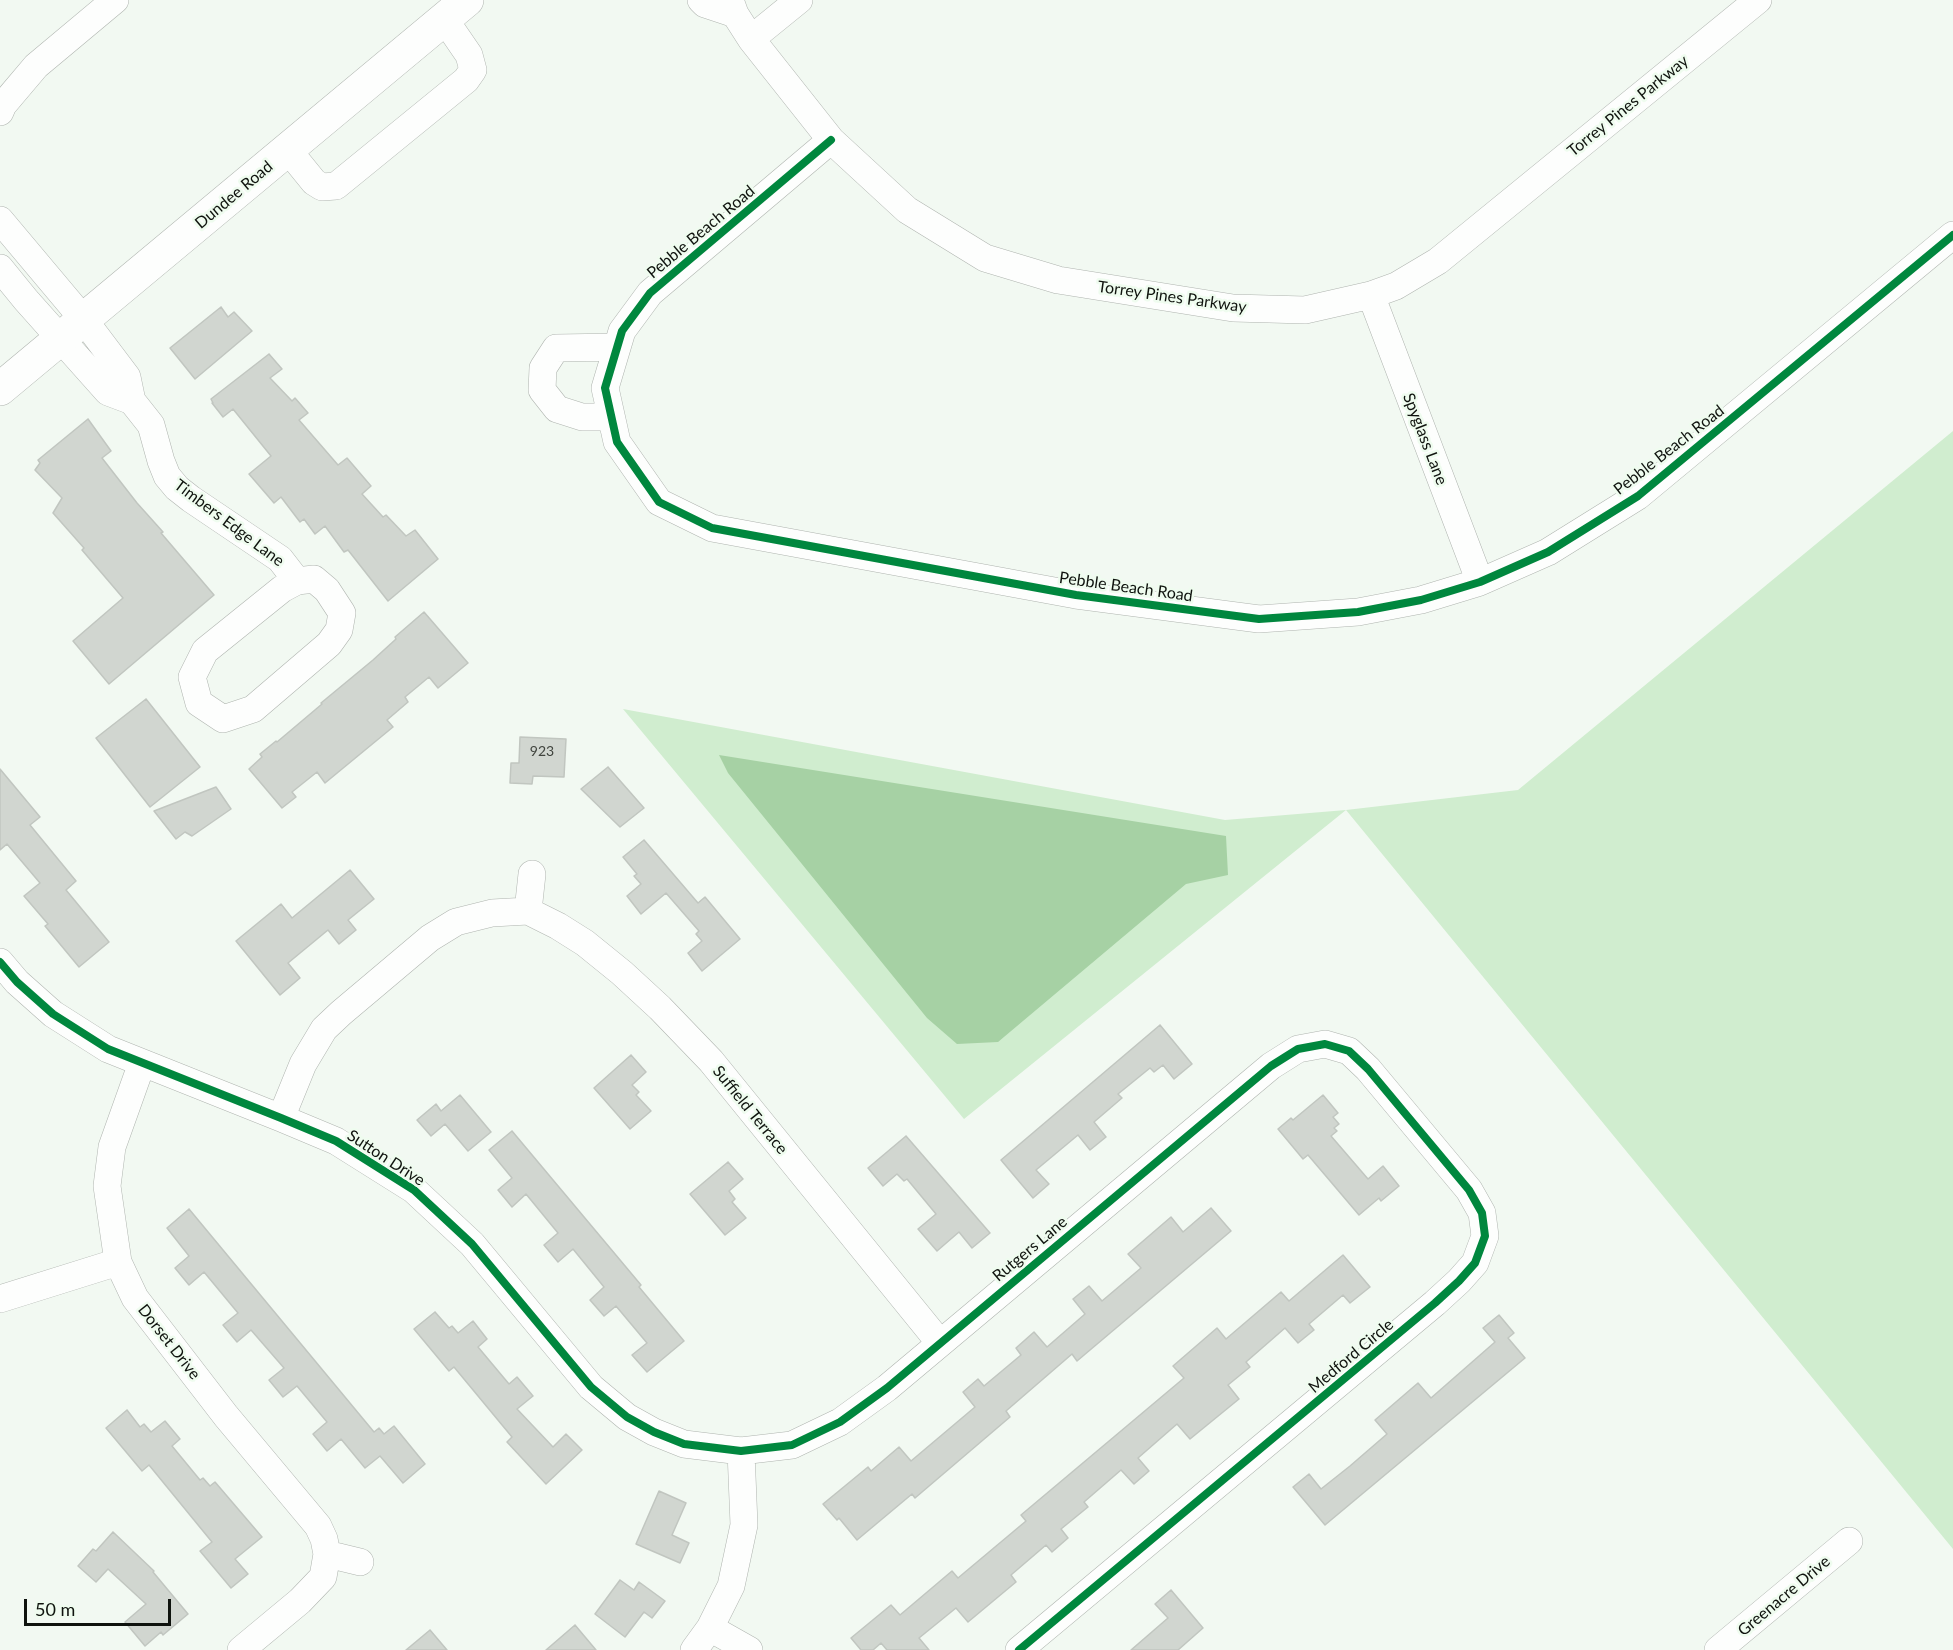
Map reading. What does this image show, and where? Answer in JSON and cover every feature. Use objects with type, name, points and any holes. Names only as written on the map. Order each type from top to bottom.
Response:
[{"type":"main road","name":"Dundee Road","points":[[0,389],[456,10]]},
{"type":"street","points":[[0,112],[3,105],[36,66],[115,0]]},
{"type":"street","name":"Torrey Pines Parkway","points":[[701,0],[705,4],[733,7],[751,39],[831,140],[907,210],[985,258],[1058,280],[1233,308],[1305,310],[1371,295],[1395,286],[1438,261],[1758,0]]},
{"type":"street","points":[[751,39],[799,0]]},
{"type":"street","points":[[288,150],[314,182],[322,187],[336,186],[466,80],[473,70],[456,10]]},
{"type":"street","name":"Pebble Beach Road","points":[[831,140],[650,293],[622,331],[605,388],[611,417],[617,442],[659,502],[712,528],[1076,595],[1259,619],[1358,612],[1421,600],[1480,582],[1548,552],[1638,496],[1953,235]]},
{"type":"street","points":[[5,237],[73,329]]},
{"type":"street","points":[[0,268],[26,300],[73,329]]},
{"type":"street","name":"Spyglass Lane","points":[[1371,295],[1480,582]]},
{"type":"street","name":"Timbers Edge Lane","points":[[73,329],[127,377],[132,401],[152,425],[161,461],[167,476],[177,488],[280,559],[297,581]]},
{"type":"street","points":[[611,417],[582,417],[557,409],[542,390],[543,368],[556,348],[617,347]]},
{"type":"street","name":"Timbers Edge Lane","points":[[314,579],[327,590],[342,613],[339,630],[329,644],[253,709],[223,719],[199,703],[192,677],[205,651],[282,589],[297,581],[314,579]]},
{"type":"street","points":[[528,911],[532,874]]},
{"type":"street","name":"Suffield Terrace","points":[[281,1118],[303,1064],[324,1029],[341,1012],[430,938],[456,922],[492,912],[528,911],[585,943],[622,973],[711,1060],[940,1343]]},
{"type":"street","name":"Sutton Drive","points":[[0,962],[17,982],[53,1014],[108,1049],[281,1118],[336,1142],[371,1161],[414,1190],[472,1244],[591,1387],[627,1417],[654,1432],[684,1444],[741,1451]]},
{"type":"street","name":"Rutgers Lane","points":[[741,1451],[792,1444],[840,1422],[887,1388],[1271,1066],[1298,1049],[1325,1044]]},
{"type":"street","name":"Medford Circle","points":[[1019,1650],[1435,1303],[1476,1263],[1485,1236],[1482,1213],[1469,1190],[1368,1069],[1349,1051],[1325,1044]]},
{"type":"street","name":"Dorset Drive","points":[[142,1063],[112,1147],[109,1166],[107,1186],[118,1262],[135,1298],[226,1416],[318,1526],[327,1554]]},
{"type":"street","points":[[0,1299],[118,1262]]},
{"type":"street","points":[[694,1650],[710,1628],[731,1586],[744,1525],[741,1451]]},
{"type":"street","name":"Greenacre Drive","points":[[1718,1650],[1849,1541]]},
{"type":"street","points":[[241,1650],[300,1601],[322,1577],[327,1554],[360,1562]]},
{"type":"street","points":[[710,1628],[749,1650]]},
{"type":"shaded area","points":[[1953,431],[1953,1549],[1346,810],[1518,790]]},
{"type":"shaded area","points":[[623,709],[1225,820],[1346,810],[964,1119]]},
{"type":"shaded area","points":[[719,755],[1226,836],[1228,875],[1186,884],[998,1042],[957,1044],[927,1018],[728,773]]},
{"type":"building","points":[[221,307],[228,317],[234,312],[252,331],[195,379],[170,348]]},
{"type":"building","points":[[269,354],[282,369],[270,378],[292,401],[295,398],[308,413],[299,420],[338,465],[347,458],[371,486],[362,494],[383,517],[386,515],[406,536],[415,530],[438,559],[388,601],[348,550],[344,552],[325,526],[315,534],[304,519],[300,522],[281,497],[274,503],[249,474],[271,456],[233,409],[223,417],[212,403],[211,399]]},
{"type":"building","points":[[88,419],[111,451],[102,458],[214,595],[109,684],[73,641],[123,598],[53,513],[62,498],[35,470],[40,463],[38,460]]},
{"type":"building","points":[[424,612],[468,663],[438,688],[429,677],[405,697],[408,702],[387,720],[393,727],[325,783],[317,772],[292,792],[296,797],[282,808],[249,769],[262,757],[260,754],[373,660]]},
{"type":"building","points":[[146,699],[200,767],[150,807],[96,738]]},
{"type":"building","points":[[520,737],[566,739],[564,777],[533,776],[532,784],[510,783],[511,763],[519,763]]},
{"type":"building","points":[[608,767],[644,808],[620,827],[581,789]]},
{"type":"building","points":[[0,769],[40,817],[30,825],[76,881],[66,890],[109,942],[79,967],[45,926],[48,924],[24,896],[40,883],[7,844],[0,850]]},
{"type":"building","points":[[216,787],[231,809],[192,836],[185,832],[176,839],[154,811]]},
{"type":"building","points":[[644,840],[698,903],[705,897],[740,939],[702,971],[688,953],[702,941],[696,934],[699,931],[666,893],[641,914],[627,896],[641,884],[634,876],[637,874],[623,857]]},
{"type":"building","points":[[350,870],[374,899],[348,920],[356,930],[339,944],[328,930],[288,963],[300,978],[280,995],[236,941],[281,904],[292,918]]},
{"type":"building","points":[[1160,1025],[1192,1064],[1174,1079],[1163,1065],[1154,1072],[1150,1068],[1118,1094],[1122,1098],[1094,1122],[1106,1137],[1090,1150],[1078,1135],[1036,1170],[1049,1184],[1033,1198],[1001,1160]]},
{"type":"building","points":[[631,1055],[646,1072],[632,1085],[639,1092],[636,1095],[651,1111],[630,1129],[594,1088]]},
{"type":"building","points":[[460,1095],[491,1132],[468,1151],[445,1124],[431,1136],[417,1120],[436,1104],[441,1111]]},
{"type":"building","points":[[1323,1095],[1338,1113],[1333,1117],[1339,1124],[1334,1128],[1337,1131],[1331,1136],[1368,1179],[1383,1166],[1399,1186],[1381,1201],[1379,1198],[1359,1215],[1308,1155],[1303,1159],[1278,1129],[1291,1118],[1293,1120]]},
{"type":"building","points":[[512,1131],[641,1285],[639,1287],[684,1341],[647,1372],[632,1355],[647,1343],[616,1306],[604,1316],[590,1300],[604,1287],[573,1249],[558,1262],[544,1245],[558,1233],[526,1194],[512,1207],[498,1190],[512,1178],[489,1150]]},
{"type":"building","points":[[906,1136],[990,1233],[972,1248],[959,1232],[937,1251],[918,1229],[936,1214],[907,1179],[904,1181],[897,1174],[883,1186],[868,1168]]},
{"type":"building","points":[[728,1162],[743,1179],[729,1191],[735,1199],[732,1202],[746,1218],[725,1235],[690,1194]]},
{"type":"building","points":[[1211,1208],[1231,1231],[1077,1361],[1072,1354],[1006,1411],[1010,1417],[915,1498],[912,1494],[857,1540],[839,1518],[837,1520],[823,1504],[868,1467],[871,1471],[899,1447],[911,1461],[975,1407],[963,1392],[978,1379],[984,1386],[1021,1355],[1016,1348],[1034,1332],[1047,1347],[1085,1314],[1073,1299],[1089,1286],[1102,1301],[1141,1268],[1128,1254],[1171,1217],[1183,1232]]},
{"type":"building","points":[[189,1209],[374,1432],[379,1428],[384,1434],[394,1426],[425,1464],[403,1483],[380,1456],[365,1468],[341,1439],[327,1451],[313,1434],[327,1422],[297,1386],[283,1397],[269,1380],[284,1368],[251,1330],[237,1342],[223,1325],[238,1313],[204,1272],[189,1285],[175,1268],[189,1256],[167,1228]]},
{"type":"building","points":[[1343,1255],[1370,1287],[1350,1303],[1343,1295],[1309,1324],[1314,1330],[1298,1343],[1285,1328],[1246,1362],[1250,1367],[1228,1385],[1239,1399],[1190,1439],[1177,1424],[1138,1458],[1149,1471],[1134,1484],[1121,1470],[1084,1502],[1088,1507],[1061,1529],[1068,1538],[1052,1552],[1046,1545],[1011,1575],[1016,1582],[968,1622],[956,1608],[919,1638],[929,1650],[887,1650],[881,1643],[873,1650],[861,1650],[851,1638],[891,1605],[900,1615],[952,1571],[958,1578],[1026,1521],[1021,1515],[1184,1378],[1173,1366],[1217,1328],[1226,1339],[1281,1292],[1289,1301]]},
{"type":"building","points":[[435,1312],[449,1328],[452,1326],[458,1333],[473,1321],[487,1339],[478,1347],[509,1384],[517,1377],[533,1396],[517,1409],[553,1447],[566,1434],[582,1450],[546,1484],[507,1442],[512,1437],[454,1367],[449,1371],[414,1329]]},
{"type":"building","points":[[1499,1315],[1514,1333],[1508,1338],[1525,1358],[1325,1525],[1293,1487],[1309,1474],[1321,1489],[1350,1466],[1387,1434],[1375,1420],[1418,1383],[1431,1398],[1495,1342],[1483,1328]]},
{"type":"building","points":[[127,1410],[140,1427],[144,1424],[151,1432],[165,1421],[180,1439],[172,1446],[200,1480],[203,1478],[210,1486],[215,1482],[262,1537],[235,1559],[248,1574],[231,1588],[200,1551],[212,1542],[149,1465],[142,1471],[106,1428]]},
{"type":"building","points":[[659,1491],[686,1503],[672,1535],[689,1543],[680,1563],[636,1544]]},
{"type":"building","points":[[113,1532],[154,1571],[188,1614],[163,1635],[161,1632],[145,1646],[125,1622],[146,1604],[108,1569],[96,1582],[78,1566]]},
{"type":"building","points":[[620,1580],[634,1590],[639,1582],[665,1601],[652,1618],[644,1612],[625,1637],[595,1614]]},
{"type":"building","points":[[1171,1590],[1203,1628],[1178,1650],[1131,1650],[1168,1618],[1155,1604]]},
{"type":"building","points":[[575,1625],[596,1650],[546,1650]]},
{"type":"building","points":[[430,1630],[447,1650],[406,1650]]},
{"type":"cycle path","points":[[831,140],[650,293],[622,331],[605,388],[617,442],[659,502],[712,528],[1076,595],[1259,619],[1358,612],[1421,600],[1480,582],[1548,552],[1638,496],[1953,235]]},
{"type":"cycle path","points":[[0,962],[17,982],[53,1014],[108,1049],[336,1141],[414,1190],[472,1244],[591,1387],[627,1417],[654,1432],[684,1444],[741,1451],[792,1445],[840,1422],[887,1388],[1271,1066],[1298,1049],[1325,1044],[1349,1051],[1368,1069],[1469,1190],[1482,1213],[1485,1236],[1475,1263],[1435,1303],[1019,1650]]}]
